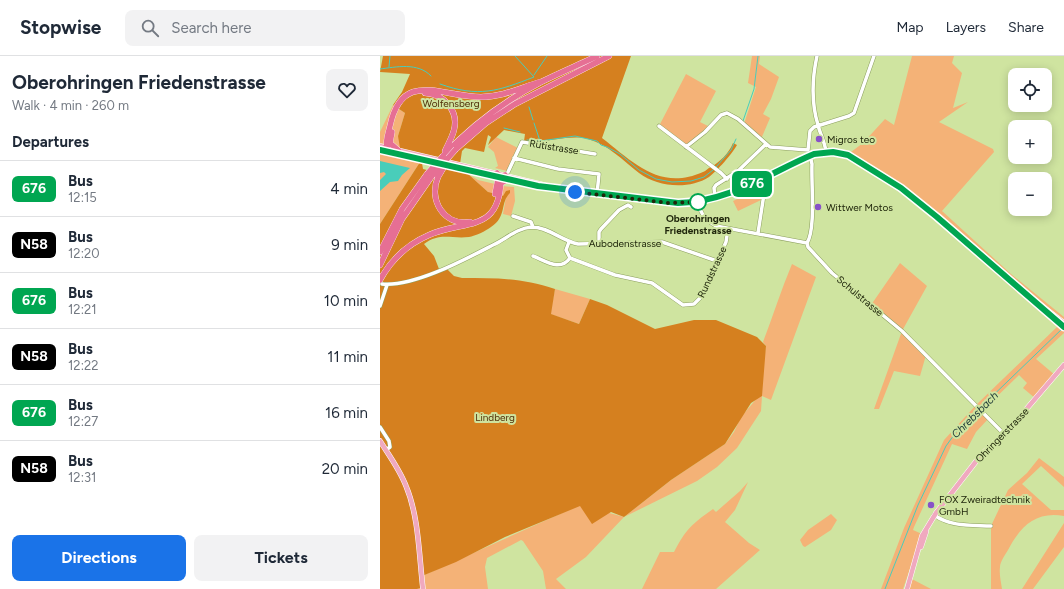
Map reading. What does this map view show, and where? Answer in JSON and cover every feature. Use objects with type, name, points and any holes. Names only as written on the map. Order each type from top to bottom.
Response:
[{"type":"highway","points":[[385,147],[396,106],[403,97],[413,91],[428,89],[463,96],[485,96],[510,92],[540,82],[597,56]]},
{"type":"highway","points":[[380,265],[402,218],[451,148],[518,101],[609,56]]},
{"type":"highway","points":[[380,252],[402,209],[432,176],[443,156],[490,113],[540,82]]},
{"type":"highway","points":[[385,147],[401,105],[413,95],[428,93],[444,99],[454,113],[455,122],[451,148]]},
{"type":"highway","points":[[385,147],[398,150]]},
{"type":"highway","points":[[432,176],[434,193],[438,206],[446,216],[460,222],[475,221],[487,212],[493,203],[501,177]]},
{"type":"highway","points":[[381,282],[396,257],[418,240],[441,230],[476,224],[487,217],[495,206],[501,177]]},
{"type":"main road","points":[[385,147],[501,177],[559,189],[669,203],[715,198],[762,179],[810,156],[826,152],[839,152],[852,156],[911,196],[1063,324]]},
{"type":"main road","points":[[398,150],[501,177]]},
{"type":"main road","name":"Ohringerstrasse","points":[[907,589],[918,550],[927,527],[934,515],[984,452],[1004,434],[1064,365]]},
{"type":"main road","points":[[380,441],[404,480],[412,502],[424,589]]},
{"type":"street","points":[[817,56],[813,87],[818,124],[826,152]]},
{"type":"street","points":[[686,147],[705,132],[723,113],[727,113],[738,119],[766,144],[773,148],[808,150],[810,131],[818,124],[849,116],[854,113],[860,101],[874,56]]},
{"type":"street","points":[[659,126],[727,179]]},
{"type":"street","name":"Rütistrasse","points":[[501,177],[514,158],[522,142],[595,154]]},
{"type":"street","points":[[715,198],[714,188],[716,185],[727,179],[744,166],[766,144]]},
{"type":"street","points":[[698,201],[700,210],[709,222],[728,229],[807,243],[810,238],[812,220],[812,164],[810,156]]},
{"type":"street","points":[[514,158],[558,169],[599,174],[597,194]]},
{"type":"street","points":[[758,234],[763,199],[762,179]]},
{"type":"street","points":[[599,243],[599,232],[601,229],[619,210],[628,205],[631,207]]},
{"type":"street","name":"Aubodenstrasse","points":[[513,216],[531,222],[533,227],[543,229],[569,242],[578,244],[662,242],[717,261]]},
{"type":"street","points":[[381,282],[387,285],[415,280],[494,245],[521,230],[533,227]]},
{"type":"street","name":"Rundstrasse","points":[[570,258],[615,275],[652,283],[662,288],[679,304],[687,306],[698,302],[726,242],[728,229]]},
{"type":"street","points":[[533,256],[559,266],[566,264],[570,258],[566,250],[569,242]]},
{"type":"street","name":"Schulstrasse","points":[[807,243],[832,273],[902,331],[1004,434]]},
{"type":"street","points":[[380,306],[387,285]]},
{"type":"street","points":[[380,427],[389,441],[390,447],[386,450]]},
{"type":"street","points":[[934,515],[942,521],[954,524],[991,526]]},
{"type":"shaded area","points":[[752,56],[760,56],[759,64],[779,77],[771,99],[763,114],[770,118],[761,139],[744,124],[756,87],[748,83]]},
{"type":"shaded area","points":[[912,56],[954,56],[952,63],[962,73],[953,108],[968,102],[939,122],[993,149],[994,152],[942,211],[1011,274],[1064,317],[1064,333],[1036,359],[1055,375],[1036,399],[1023,388],[1027,383],[1019,375],[982,411],[989,418],[976,432],[967,449],[952,444],[914,527],[913,530],[922,534],[903,589],[881,589],[904,528],[944,440],[976,405],[1057,327],[953,236],[955,232],[930,210],[857,159],[851,152],[863,143],[885,119],[894,125]]},
{"type":"shaded area","points":[[686,74],[716,91],[700,122],[710,127],[686,147],[659,126]]},
{"type":"shaded area","points":[[393,105],[405,113],[398,136],[422,159],[380,224],[380,132]]},
{"type":"shaded area","points":[[496,137],[518,148],[507,171],[495,168],[498,166],[494,152],[488,147]]},
{"type":"shaded area","points":[[468,174],[478,180],[495,184],[489,206],[488,192]]},
{"type":"shaded area","points":[[502,186],[514,187],[515,201],[511,216],[503,214],[506,197],[503,196],[500,205]]},
{"type":"shaded area","points":[[756,190],[761,200],[738,211],[733,201]]},
{"type":"shaded area","points":[[900,263],[927,286],[902,331],[871,305]]},
{"type":"shaded area","points":[[792,264],[816,277],[771,400],[762,396],[761,411],[737,448],[717,467],[697,481],[624,517],[671,480],[725,444],[734,432],[741,417],[758,397],[766,346],[763,342]]},
{"type":"shaded area","points":[[555,289],[590,299],[579,324],[550,314]]},
{"type":"shaded area","points":[[902,331],[926,355],[920,376],[894,371],[879,409],[874,409]]},
{"type":"shaded area","points":[[1039,458],[1064,477],[1064,487],[1041,466],[1022,484],[1051,510],[1064,510],[1064,516],[1054,515],[1037,518],[1023,528],[1000,565],[1002,589],[991,589],[991,526],[1008,490],[1027,473]]},
{"type":"shaded area","points":[[748,482],[735,510],[725,522],[749,543],[760,550],[716,589],[642,589],[660,552],[674,552],[686,532],[695,523],[713,509],[716,512]]},
{"type":"shaded area","points":[[580,505],[624,517],[586,557],[556,579],[566,589],[546,589],[543,571],[521,540],[487,558],[485,567],[488,589],[417,589],[419,588],[422,576]]},
{"type":"shaded area","points":[[831,514],[837,520],[831,530],[805,547],[803,546],[800,540],[808,530]]},
{"type":"shaded area","points":[[1064,523],[1064,547],[1033,589],[1022,589]]},
{"type":"shaded area","points":[[910,578],[931,589],[907,589]]},
{"type":"green space","name":"Lindberg","points":[[383,56],[631,56],[602,138],[625,157],[648,172],[674,178],[688,177],[704,172],[724,157],[733,143],[737,145],[720,167],[709,177],[692,184],[664,184],[646,178],[615,153],[588,139],[573,138],[532,142],[524,141],[525,134],[504,130],[488,145],[491,137],[488,135],[484,152],[465,148],[462,151],[460,164],[468,174],[488,192],[503,196],[506,191],[510,190],[499,219],[489,229],[474,236],[440,237],[430,240],[424,244],[434,256],[439,269],[445,267],[454,276],[462,278],[520,281],[543,285],[555,289],[551,314],[579,324],[590,299],[607,305],[655,329],[694,320],[716,320],[757,337],[766,346],[762,396],[751,403],[725,444],[671,480],[624,517],[611,512],[592,524],[580,506],[505,537],[456,562],[422,576],[423,587],[417,589],[380,589],[380,224],[422,159],[401,154],[398,136],[405,113],[393,105],[402,92],[410,74],[380,72]],"holes":[[[422,163],[446,168],[443,174],[423,169]]]},
{"type":"water","points":[[380,161],[410,168],[398,181],[390,182],[380,191],[380,180],[386,174],[384,172],[380,173]]},
{"type":"waterway","points":[[389,67],[390,56]]},
{"type":"waterway","points":[[440,84],[466,91],[477,92],[499,89],[534,77],[515,56]]},
{"type":"waterway","points":[[534,75],[547,56]]},
{"type":"waterway","points":[[743,121],[754,89],[758,56]]},
{"type":"waterway","points":[[380,69],[407,66],[420,69],[431,76]]},
{"type":"waterway","points":[[529,107],[533,120]]},
{"type":"waterway","points":[[534,123],[540,141],[575,136],[597,141],[601,145],[620,154],[639,170],[656,179],[672,182],[691,181],[704,177],[713,170]]},
{"type":"waterway","points":[[504,128],[520,132]]},
{"type":"waterway","points":[[716,167],[731,150],[736,139]]},
{"type":"waterway","points":[[527,140],[540,141]]},
{"type":"waterway","name":"Chrebsbach","points":[[980,408],[1064,327]]},
{"type":"waterway","name":"Chrebsbach","points":[[885,589],[918,505],[946,446],[959,428],[977,410]]},
{"type":"bus line","name":"676","points":[[380,150],[538,186],[567,191],[669,203],[698,202],[726,195],[814,154],[826,152],[844,153],[864,163],[921,203],[1028,296],[1056,318],[1064,327]]},
{"type":"place","name":"Migros teo","points":[[819,139]]},
{"type":"place","name":"Oberohringen Friedenstrasse","points":[[698,202]]},
{"type":"place","name":"Wittwer Motos","points":[[818,207]]},
{"type":"place","name":"FOX Zweiradtechnik GmbH","points":[[931,505]]},
{"type":"route","points":[[575,192],[669,203],[698,202]]},
{"type":"park label","name":"Wolfensberg","points":[[451,103]]}]
